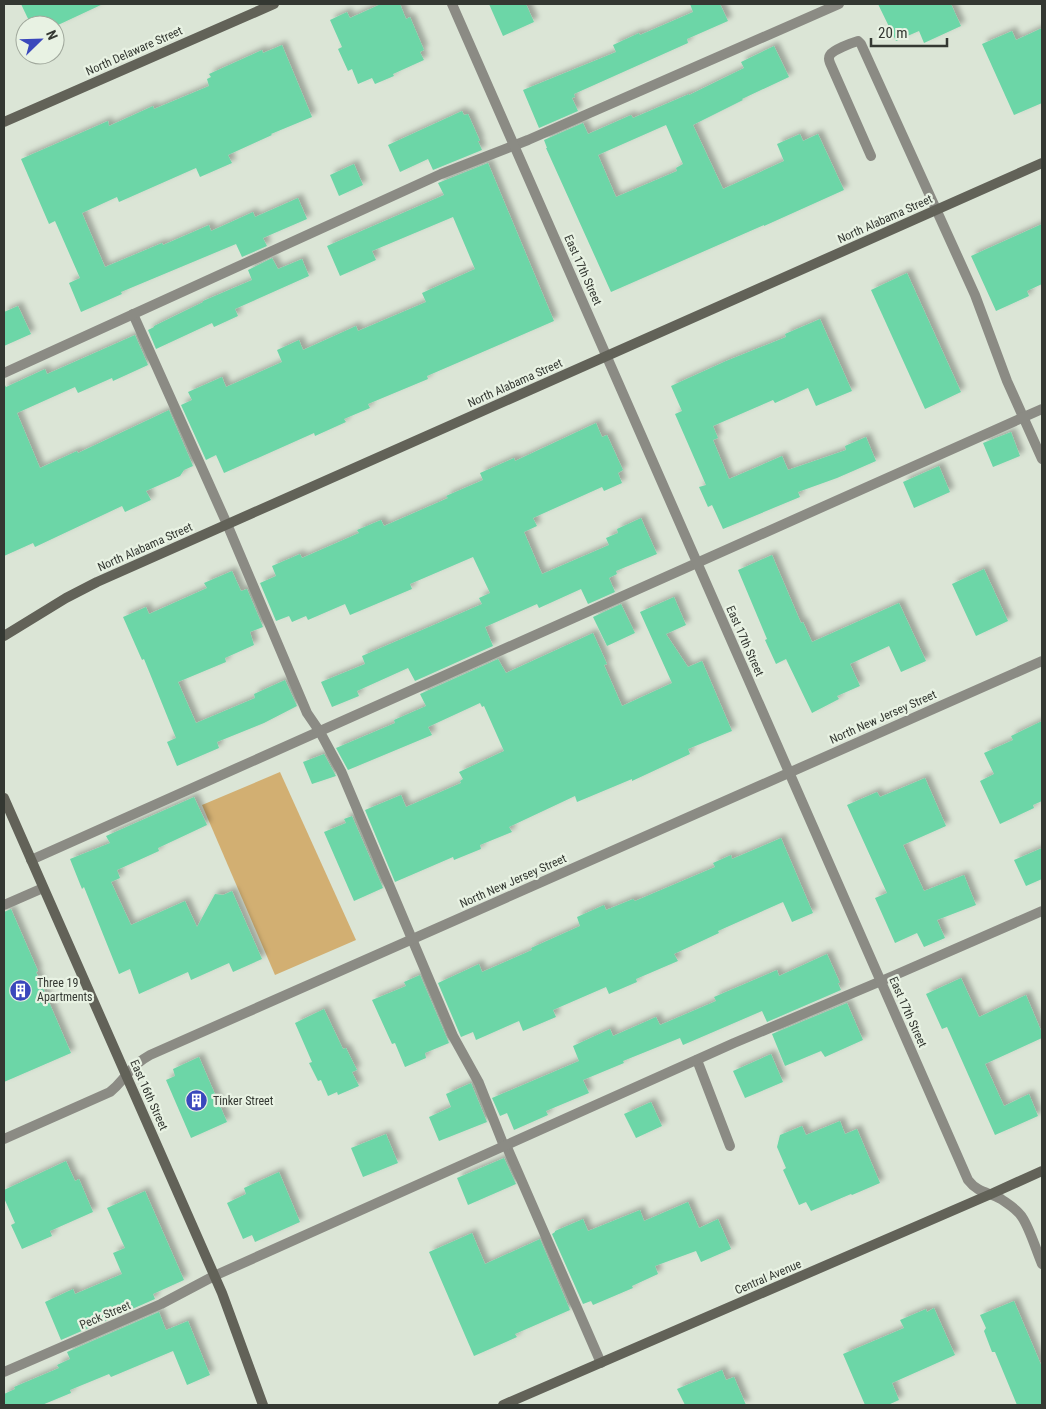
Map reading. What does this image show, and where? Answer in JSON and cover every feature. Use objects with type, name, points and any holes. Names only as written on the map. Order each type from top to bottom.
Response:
[{"type":"main road","name":"North Delaware Street","points":[[4,122],[274,4]]},
{"type":"main road","name":"North Alabama Street","points":[[4,636],[66,598],[97,582],[1042,163]]},
{"type":"main road","name":"East 16th Street","points":[[4,798],[222,1293],[263,1405]]},
{"type":"main road","name":"Central Avenue","points":[[503,1405],[991,1194],[1042,1170]]},
{"type":"street","name":"East 17th Street","points":[[452,4],[968,1180],[983,1193],[991,1194],[1012,1206],[1022,1216],[1042,1264]]},
{"type":"street","points":[[4,373],[441,174],[514,146],[839,4]]},
{"type":"street","points":[[872,156],[828,57],[830,53],[858,41],[862,44],[975,295],[1007,381],[1042,459]]},
{"type":"street","points":[[133,314],[227,524],[307,713],[320,732],[341,771],[453,1036],[479,1083],[601,1363]]},
{"type":"street","points":[[31,860],[1042,409]]},
{"type":"street","name":"North New Jersey Street","points":[[4,1139],[101,1097],[116,1088],[138,1062],[150,1055],[1042,660]]},
{"type":"street","points":[[4,905],[43,888]]},
{"type":"street","name":"Peck Street","points":[[4,1372],[161,1304],[214,1276],[696,1060],[1042,911]]},
{"type":"street","points":[[696,1060],[730,1146]]},
{"type":"shaded area","points":[[280,772],[356,940],[275,975],[202,805]]},
{"type":"building","points":[[21,4],[103,4],[65,22],[65,15],[26,15]]},
{"type":"building","points":[[381,4],[400,4],[406,19],[410,17],[424,50],[420,52],[424,60],[375,84],[372,78],[358,84],[352,69],[348,71],[338,49],[342,47],[330,20],[347,12],[350,18]]},
{"type":"building","points":[[489,4],[526,4],[534,22],[503,36]]},
{"type":"building","points":[[690,4],[720,4],[728,21],[687,39],[688,43],[574,94],[575,97],[572,98],[578,111],[539,128],[523,90],[616,52],[613,45],[693,12]]},
{"type":"building","points":[[878,4],[951,4],[961,26],[924,43],[919,31],[896,41]]},
{"type":"building","points":[[1042,28],[1042,103],[1014,115],[982,44],[1012,31],[1016,40]]},
{"type":"building","points":[[282,45],[312,117],[228,155],[232,163],[200,177],[196,168],[119,202],[117,197],[82,213],[105,267],[209,225],[211,231],[253,212],[255,217],[298,198],[307,219],[263,238],[267,246],[242,257],[236,244],[121,292],[122,294],[81,312],[69,283],[80,278],[55,221],[49,224],[21,159],[108,121],[109,126],[153,106],[154,109],[209,86],[207,79],[211,77],[209,74],[262,50],[263,53]]},
{"type":"building","points":[[774,46],[789,77],[693,125],[723,189],[784,161],[777,144],[800,134],[803,141],[818,134],[844,190],[611,292],[544,140],[583,123],[588,134],[631,115],[633,118],[689,95],[744,68],[741,62]],"holes":[[[666,125],[683,164],[676,168],[677,171],[616,197],[598,155]]]},
{"type":"building","points":[[462,111],[464,115],[468,114],[482,150],[433,170],[428,159],[400,172],[388,145]]},
{"type":"building","points":[[488,163],[554,321],[427,376],[428,379],[368,404],[370,408],[344,419],[346,422],[315,436],[314,433],[224,473],[216,455],[206,460],[181,405],[192,400],[188,392],[222,377],[226,387],[282,362],[277,350],[299,340],[303,350],[356,326],[358,331],[426,302],[422,293],[475,269],[453,217],[372,251],[376,260],[340,276],[327,246],[444,195],[438,183]]},
{"type":"building","points":[[354,164],[363,185],[339,196],[330,175]]},
{"type":"building","points":[[1042,224],[1042,284],[1027,291],[1029,296],[996,311],[971,256]]},
{"type":"building","points":[[272,258],[278,269],[302,259],[309,276],[235,309],[238,316],[214,327],[212,323],[156,349],[148,330],[203,301],[252,280],[248,270]]},
{"type":"building","points":[[907,273],[961,392],[925,409],[871,290]]},
{"type":"building","points":[[18,306],[31,334],[4,346],[4,312]]},
{"type":"building","points":[[820,319],[852,391],[816,406],[808,388],[775,403],[773,400],[713,426],[718,438],[713,440],[729,479],[782,456],[788,470],[846,450],[845,446],[866,437],[876,461],[798,492],[800,497],[723,529],[712,505],[708,507],[699,487],[706,485],[675,414],[682,411],[671,386],[786,337],[785,334]]},
{"type":"building","points":[[135,335],[148,365],[113,381],[112,378],[78,393],[75,387],[17,413],[40,468],[77,451],[78,453],[169,410],[193,466],[184,470],[180,476],[146,491],[151,500],[125,512],[122,506],[35,547],[33,543],[4,556],[4,383],[6,387],[45,369],[47,374]]},
{"type":"building","points":[[596,423],[602,437],[607,435],[623,470],[618,473],[622,483],[604,491],[602,487],[533,518],[537,526],[524,532],[542,574],[609,545],[606,538],[618,533],[617,529],[641,518],[657,554],[616,571],[617,574],[609,578],[615,592],[588,604],[581,589],[539,608],[537,604],[485,627],[493,646],[415,681],[408,668],[357,691],[359,696],[332,707],[321,682],[365,664],[362,656],[482,604],[479,598],[490,593],[473,557],[410,584],[412,589],[350,615],[345,604],[308,620],[306,616],[292,622],[289,616],[276,621],[260,583],[276,576],[272,566],[300,554],[302,558],[359,533],[357,530],[381,520],[384,526],[448,498],[446,496],[483,480],[480,473],[514,458],[515,461]]},
{"type":"building","points":[[1011,432],[1020,456],[993,467],[983,443]]},
{"type":"building","points":[[939,466],[950,492],[914,508],[903,482]]},
{"type":"building","points":[[772,555],[801,623],[803,622],[812,642],[899,603],[926,661],[901,672],[889,646],[850,664],[860,686],[837,696],[839,699],[812,713],[786,659],[776,664],[738,570]]},
{"type":"building","points":[[984,569],[1008,621],[976,636],[952,584]]},
{"type":"building","points":[[232,571],[241,591],[247,589],[263,627],[250,632],[254,645],[225,658],[226,662],[178,682],[196,723],[255,698],[254,694],[285,680],[297,706],[264,723],[217,742],[219,748],[177,766],[167,742],[176,738],[144,659],[142,660],[123,617],[146,607],[149,614],[207,588],[204,583]]},
{"type":"building","points":[[674,597],[686,625],[666,634],[688,667],[702,661],[732,731],[688,749],[690,754],[632,781],[632,779],[577,802],[575,796],[509,827],[512,832],[480,845],[481,849],[454,860],[453,857],[395,882],[365,810],[401,795],[406,807],[461,783],[460,781],[463,779],[459,772],[504,751],[484,706],[482,707],[480,703],[428,727],[432,735],[348,770],[336,748],[395,723],[394,720],[426,706],[420,694],[498,659],[506,673],[593,633],[607,664],[604,665],[622,706],[672,683],[640,612]]},
{"type":"building","points":[[621,604],[635,633],[607,646],[593,617]]},
{"type":"building","points":[[1042,721],[1042,801],[1033,805],[1034,808],[1000,824],[980,781],[994,774],[984,753],[1013,740],[1011,736]]},
{"type":"building","points":[[324,754],[336,776],[312,784],[303,762]]},
{"type":"building","points":[[925,778],[946,826],[903,845],[924,891],[964,875],[976,905],[937,920],[945,938],[924,947],[917,933],[895,943],[875,898],[887,893],[847,805],[877,792],[880,797]]},
{"type":"building","points":[[194,797],[207,825],[158,848],[159,851],[117,870],[120,878],[111,882],[131,925],[185,901],[197,927],[215,894],[223,895],[232,891],[262,959],[233,972],[229,963],[191,980],[188,972],[139,994],[130,969],[119,974],[84,887],[82,889],[70,859],[110,843],[106,836]]},
{"type":"building","points":[[352,816],[383,888],[354,901],[324,832],[346,823],[344,819]]},
{"type":"building","points":[[781,838],[813,913],[792,922],[783,902],[718,931],[719,933],[674,954],[678,961],[636,979],[637,982],[609,994],[606,987],[553,1010],[556,1017],[523,1031],[519,1021],[476,1040],[473,1032],[461,1037],[438,983],[479,964],[482,972],[532,950],[531,948],[580,926],[577,917],[604,905],[606,910],[633,899],[635,901],[715,867],[713,863],[731,855],[732,859]]},
{"type":"building","points":[[1042,848],[1042,879],[1026,886],[1014,860]]},
{"type":"building","name":"Three 19 Apartments","points":[[11,909],[71,1053],[4,1082],[4,912]]},
{"type":"building","points":[[827,954],[840,983],[838,983],[841,990],[767,1022],[762,1011],[683,1045],[680,1038],[623,1061],[624,1063],[583,1080],[589,1093],[546,1111],[548,1115],[514,1130],[507,1113],[500,1116],[492,1098],[579,1061],[573,1046],[610,1029],[613,1036],[656,1017],[660,1025],[716,1001],[714,997],[777,970],[779,976]]},
{"type":"building","points":[[420,975],[449,1043],[425,1053],[426,1058],[405,1067],[395,1043],[392,1044],[372,1000],[406,986],[404,982]]},
{"type":"building","points":[[961,978],[979,1017],[1026,995],[1042,1033],[1042,1038],[985,1064],[1004,1106],[1029,1094],[1038,1116],[995,1135],[947,1027],[942,1029],[926,994]]},
{"type":"building","points":[[847,1003],[863,1040],[825,1057],[821,1051],[785,1066],[772,1034]]},
{"type":"building","points":[[324,1009],[343,1049],[346,1048],[357,1070],[352,1072],[359,1086],[338,1095],[337,1092],[328,1096],[321,1080],[318,1081],[309,1063],[312,1062],[295,1023]]},
{"type":"building","points":[[771,1054],[783,1082],[745,1098],[733,1071]]},
{"type":"building","name":"Tinker Street","points":[[199,1057],[227,1122],[191,1138],[166,1080],[175,1076],[173,1069]]},
{"type":"building","points":[[471,1083],[487,1122],[439,1141],[429,1117],[451,1107],[446,1094]]},
{"type":"building","points":[[651,1102],[662,1126],[636,1138],[624,1114]]},
{"type":"building","points":[[840,1121],[845,1134],[857,1129],[880,1183],[811,1211],[806,1202],[799,1205],[783,1170],[786,1168],[777,1147],[780,1135],[802,1126],[806,1135]]},
{"type":"building","points":[[386,1134],[398,1163],[363,1177],[351,1148]]},
{"type":"building","points":[[504,1158],[516,1184],[468,1205],[457,1178]]},
{"type":"building","points":[[66,1161],[75,1181],[79,1179],[93,1212],[50,1231],[52,1236],[22,1249],[11,1225],[15,1223],[4,1198],[4,1190]]},
{"type":"building","points":[[279,1172],[300,1222],[255,1242],[252,1235],[243,1239],[227,1203],[246,1194],[244,1188]]},
{"type":"building","points":[[145,1191],[184,1280],[153,1294],[155,1299],[61,1340],[45,1302],[73,1289],[75,1294],[122,1274],[113,1253],[125,1248],[107,1208]]},
{"type":"building","points":[[688,1202],[699,1228],[718,1219],[731,1249],[701,1262],[696,1251],[655,1266],[658,1274],[632,1286],[633,1288],[593,1305],[591,1301],[583,1304],[552,1234],[555,1231],[583,1219],[588,1231],[640,1210],[644,1221]]},
{"type":"building","points":[[472,1233],[485,1264],[540,1239],[570,1310],[515,1334],[517,1337],[474,1356],[429,1252]]},
{"type":"building","points":[[1014,1301],[1042,1367],[1042,1405],[1017,1405],[984,1331],[986,1328],[980,1315]]},
{"type":"building","points":[[934,1308],[955,1355],[892,1383],[899,1400],[888,1405],[865,1405],[843,1354],[904,1328],[900,1320],[926,1309],[927,1312]]},
{"type":"building","points":[[159,1312],[166,1330],[188,1321],[210,1375],[187,1385],[173,1351],[111,1377],[109,1374],[70,1390],[71,1393],[42,1405],[4,1405],[4,1394],[15,1389],[14,1387],[59,1368],[57,1365],[70,1359],[67,1352]]},
{"type":"building","points":[[722,1370],[726,1380],[734,1377],[746,1405],[685,1405],[677,1389]]},
{"type":"place","name":"Three 19 Apartments","points":[[21,990]]},
{"type":"place","name":"Tinker Street","points":[[197,1101]]}]
